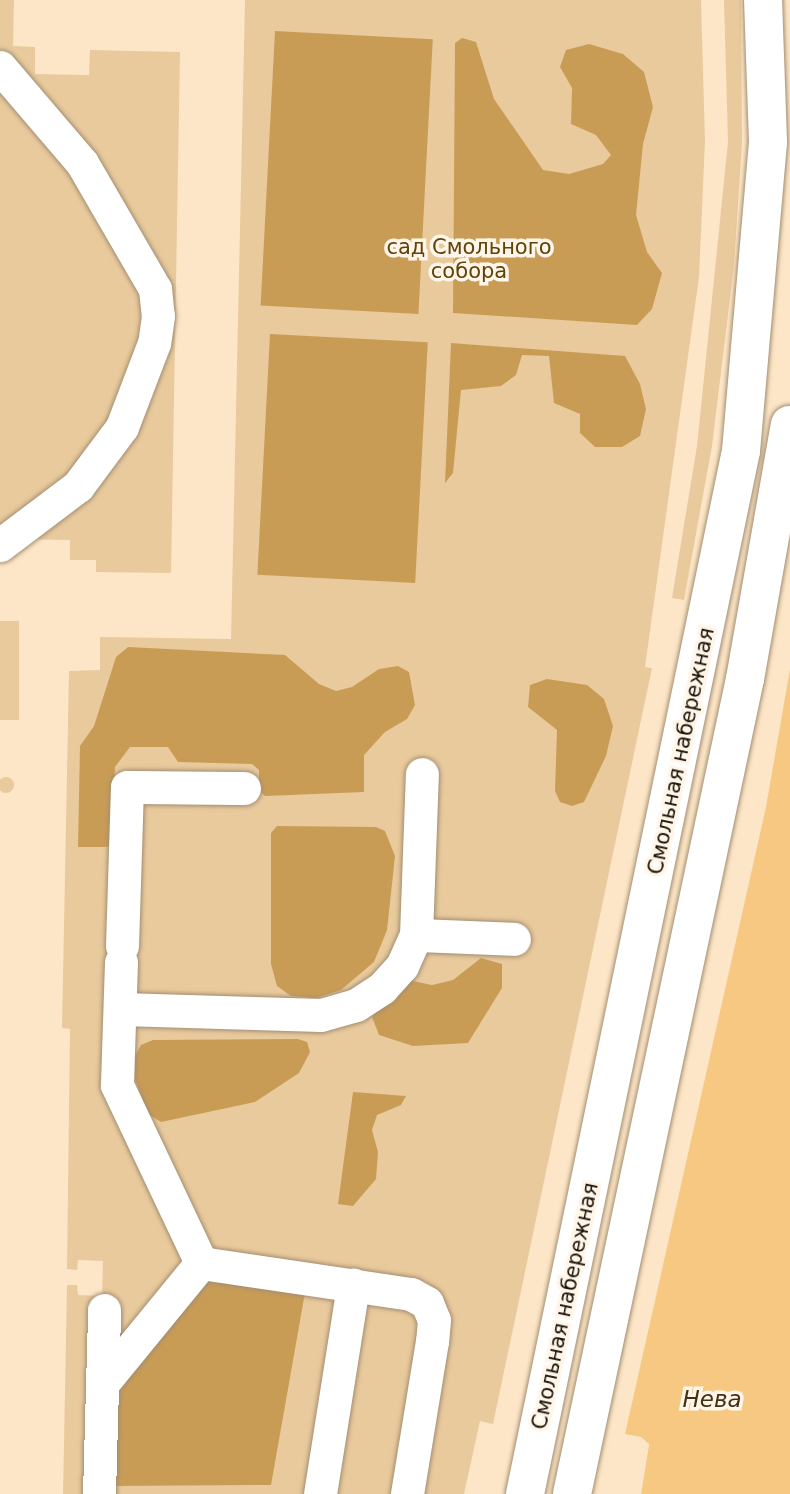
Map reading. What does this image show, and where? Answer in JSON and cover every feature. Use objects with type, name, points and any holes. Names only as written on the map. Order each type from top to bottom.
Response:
[{"type":"main road","name":"Смольная набережная","points":[[525,1494],[741,451],[768,142],[764,0]]},
{"type":"main road","points":[[572,1494],[745,679],[790,425]]},
{"type":"lane","points":[[0,67],[82,163],[155,289],[158,316],[154,344],[122,427],[78,485],[0,545]]},
{"type":"lane","points":[[121,1009],[321,1015],[356,1005],[382,988],[402,967],[416,935],[422,774]]},
{"type":"lane","points":[[201,1263],[117,1085],[127,787],[244,788]]},
{"type":"lane","points":[[416,935],[514,939]]},
{"type":"lane","points":[[201,1263],[411,1294],[427,1303],[434,1320],[407,1494]]},
{"type":"lane","points":[[102,1384],[201,1263]]},
{"type":"lane","points":[[320,1494],[353,1285]]},
{"type":"lane","points":[[99,1494],[104,1310]]},
{"type":"green space","points":[[0,0],[14,0],[13,46],[35,47],[35,74],[89,75],[90,50],[180,52],[171,573],[96,572],[96,560],[70,560],[70,540],[17,539],[16,557],[0,556]]},
{"type":"green space","name":"сад Смольного собора","points":[[245,0],[701,0],[705,141],[699,277],[645,667],[652,668],[493,1424],[480,1421],[464,1494],[63,1494],[67,1285],[77,1285],[78,1295],[102,1296],[103,1261],[78,1260],[77,1270],[67,1269],[70,1029],[62,1028],[69,671],[100,670],[100,637],[231,639]]},
{"type":"green space","points":[[724,0],[741,0],[742,143],[734,265],[712,446],[684,600],[672,598],[697,446],[728,142]]},
{"type":"green space","points":[[275,31],[433,39],[418,314],[261,306]]},
{"type":"green space","name":"сад Смольного собора","points":[[462,38],[476,42],[494,99],[543,170],[569,174],[603,164],[611,155],[596,135],[571,124],[572,88],[560,67],[566,50],[589,44],[623,54],[644,72],[653,107],[643,144],[636,215],[647,252],[662,273],[652,309],[637,325],[453,313],[455,43]]},
{"type":"green space","points":[[270,334],[428,342],[415,583],[257,575]]},
{"type":"green space","points":[[451,343],[625,356],[640,384],[646,409],[640,436],[622,447],[595,447],[580,433],[580,414],[554,403],[549,356],[522,355],[516,375],[501,386],[461,390],[453,473],[445,483]]},
{"type":"green space","points":[[0,621],[19,621],[19,720],[0,720]]},
{"type":"green space","points":[[128,647],[285,655],[319,684],[336,691],[352,687],[379,669],[398,666],[409,672],[415,705],[407,719],[385,732],[364,755],[364,792],[265,796],[259,790],[259,770],[252,764],[178,762],[168,747],[130,747],[115,767],[113,837],[108,847],[78,847],[80,746],[94,726],[116,657]]},
{"type":"green space","points":[[547,679],[587,685],[604,699],[613,726],[606,756],[584,802],[572,806],[560,802],[555,791],[557,730],[528,707],[530,685]]},
{"type":"green space","points":[[6,777],[12,779],[12,791],[6,793],[0,791],[-2,785],[0,779]]},
{"type":"green space","points":[[277,826],[376,827],[385,831],[395,856],[387,930],[374,962],[341,990],[316,998],[291,996],[277,986],[271,964],[271,833]]},
{"type":"green space","points":[[481,958],[502,964],[502,988],[468,1043],[413,1046],[379,1035],[372,1017],[403,979],[432,985],[453,980]]},
{"type":"green space","points":[[298,1039],[307,1042],[310,1052],[299,1073],[255,1102],[161,1122],[148,1114],[135,1079],[135,1056],[141,1045],[153,1040]]},
{"type":"green space","points":[[353,1092],[406,1096],[401,1105],[377,1115],[372,1130],[378,1152],[376,1179],[353,1206],[338,1204]]},
{"type":"green space","points":[[205,1270],[306,1287],[271,1485],[112,1486],[112,1389]]},
{"type":"water","name":"Нева","points":[[790,669],[790,1494],[641,1494],[649,1444],[641,1437],[625,1434],[766,807]]},
{"type":"pier","points":[[625,1434],[649,1444],[641,1494],[645,1445]]}]
